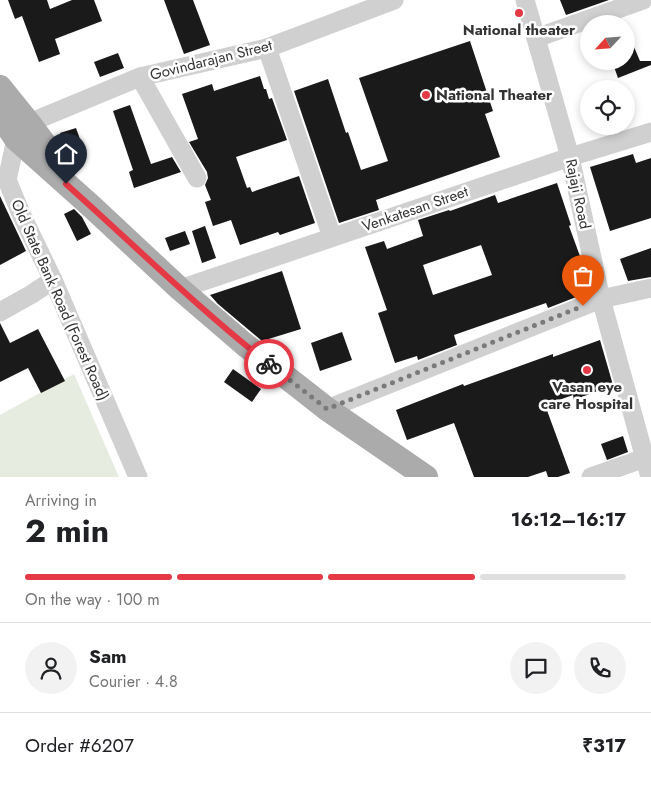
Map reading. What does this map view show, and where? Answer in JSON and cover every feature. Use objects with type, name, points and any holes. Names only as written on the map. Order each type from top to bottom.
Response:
[{"type":"main road","points":[[0,87],[22,131]]},
{"type":"main road","points":[[0,115],[22,131],[91,206],[180,289],[244,344],[327,409],[426,477]]},
{"type":"street","name":"Govindarajan Street","points":[[22,131],[140,78],[267,48],[394,0]]},
{"type":"street","name":"Rajaji Road","points":[[525,0],[570,157],[602,299],[648,457],[650,477]]},
{"type":"street","points":[[536,38],[642,0]]},
{"type":"street","points":[[267,48],[332,237]]},
{"type":"street","points":[[140,78],[197,178]]},
{"type":"street","name":"Old State Bank Road (Forest Road)","points":[[22,131],[4,183],[53,280],[138,477]]},
{"type":"street","name":"Venkatesan Street","points":[[180,289],[570,157],[651,132]]},
{"type":"street","points":[[0,312],[53,280]]},
{"type":"street","points":[[327,409],[602,299],[651,288]]},
{"type":"street","points":[[591,477],[648,457]]},
{"type":"shaded area","points":[[74,374],[119,477],[0,477],[0,415]]},
{"type":"building","points":[[8,0],[47,0],[50,9],[72,0],[94,0],[102,21],[55,39],[60,54],[39,62],[22,16],[15,19]]},
{"type":"building","points":[[164,0],[193,0],[210,45],[184,54]]},
{"type":"building","points":[[560,0],[609,0],[566,15]]},
{"type":"building","points":[[470,41],[493,111],[485,114],[500,157],[376,200],[379,210],[339,223],[294,91],[328,79],[361,170],[388,161],[359,78]]},
{"type":"building","points":[[635,49],[640,61],[651,61],[651,65],[618,78],[615,70],[635,70]]},
{"type":"building","points":[[118,53],[124,68],[100,77],[94,62]]},
{"type":"building","points":[[260,76],[269,99],[272,98],[287,140],[236,157],[247,188],[250,187],[252,192],[299,176],[315,223],[280,235],[278,232],[240,245],[231,220],[213,226],[205,202],[211,200],[205,185],[208,178],[207,172],[189,142],[198,139],[182,94],[212,84],[214,91]]},
{"type":"building","points":[[130,105],[151,164],[172,157],[181,172],[134,188],[129,172],[133,170],[113,111]]},
{"type":"building","points":[[76,128],[81,142],[65,148],[60,133]]},
{"type":"building","points":[[633,154],[636,163],[651,158],[651,218],[610,231],[590,167]]},
{"type":"building","points":[[557,183],[571,225],[569,226],[581,259],[582,265],[576,268],[584,294],[548,308],[546,303],[454,335],[457,345],[418,360],[417,356],[395,363],[378,313],[387,310],[365,247],[384,241],[387,249],[423,236],[418,220],[495,195],[498,203]],"holes":[[[481,245],[492,275],[433,295],[423,265]]]},
{"type":"building","points":[[0,196],[26,251],[0,265]]},
{"type":"building","points":[[74,209],[82,217],[91,234],[77,241],[64,214]]},
{"type":"building","points":[[205,226],[216,258],[202,263],[192,231]]},
{"type":"building","points":[[185,231],[190,244],[170,251],[165,238]]},
{"type":"building","points":[[651,248],[651,277],[628,281],[620,259]]},
{"type":"building","points":[[282,271],[301,329],[262,341],[210,295]]},
{"type":"building","points":[[0,323],[10,343],[38,329],[65,381],[41,393],[28,368],[0,382]]},
{"type":"building","points":[[342,332],[352,360],[320,371],[311,343]]},
{"type":"building","points":[[600,340],[613,385],[574,400],[573,395],[545,405],[570,473],[558,477],[548,477],[546,471],[528,477],[474,477],[454,423],[407,440],[396,410],[463,384],[464,386],[553,354],[553,357]]},
{"type":"building","points":[[233,369],[261,389],[252,402],[224,382]]},
{"type":"building","points":[[623,436],[628,452],[607,460],[601,444]]},
{"type":"way so far","points":[[269,364],[327,409],[583,306]]},
{"type":"place","name":"National theater","points":[[519,13]]},
{"type":"place","name":"National Theater","points":[[426,95]]},
{"type":"place","name":"Vasan eye care Hospital","points":[[587,370]]},
{"type":"route","points":[[66,184],[180,289],[269,364]]}]
